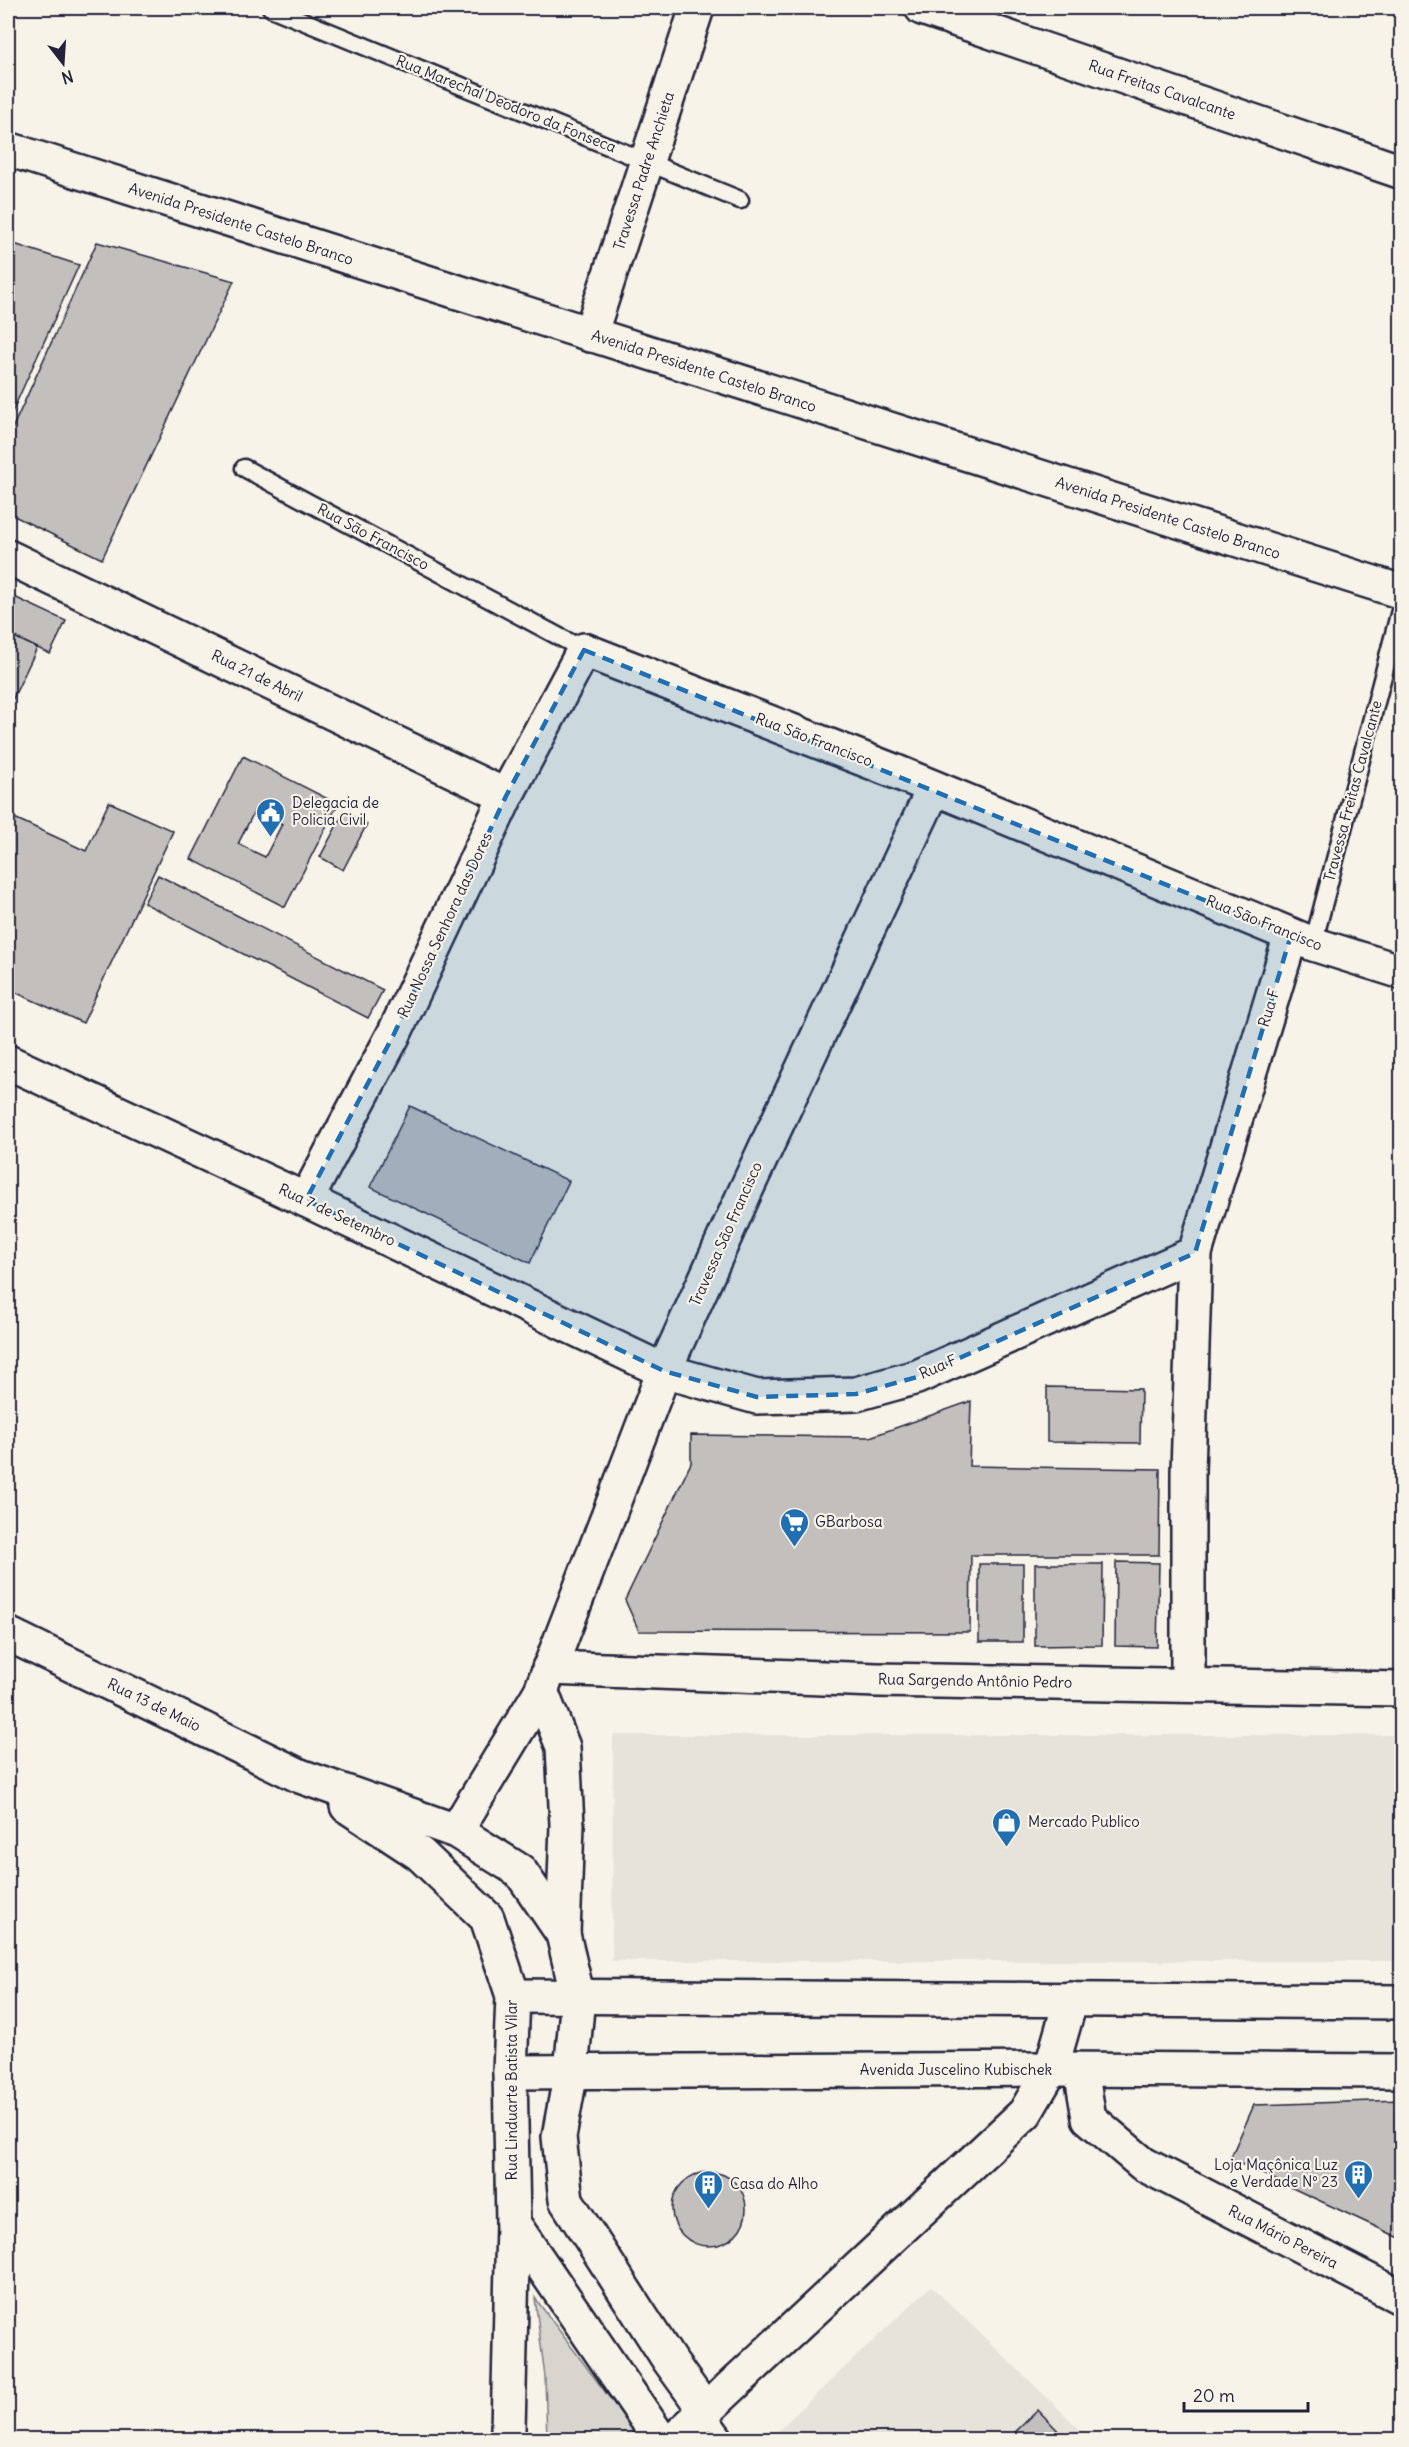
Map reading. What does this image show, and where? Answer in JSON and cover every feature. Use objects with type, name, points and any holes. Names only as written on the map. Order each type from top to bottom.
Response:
[{"type":"street","name":"Travessa Padre Anchieta","points":[[591,335],[697,8]]},
{"type":"street","name":"Rua Freitas Cavalcante","points":[[922,8],[1401,172]]},
{"type":"street","name":"Avenida Presidente Castelo Branco","points":[[8,149],[1401,592]]},
{"type":"street","name":"Rua 21 de Abril","points":[[8,557],[506,796]]},
{"type":"street","name":"Rua São Francisco","points":[[584,650],[934,788],[1302,939],[1401,972]]},
{"type":"street","name":"Rua Nossa Senhora das Dores","points":[[306,1200],[394,1034],[506,796],[584,650]]},
{"type":"street","name":"Travessa São Francisco","points":[[456,1831],[545,1679],[664,1371],[934,788]]},
{"type":"street","name":"Rua F","points":[[1188,1685],[1188,1472],[1195,1253],[1302,939]]},
{"type":"street","name":"Rua 7 de Setembro","points":[[8,1062],[306,1200],[664,1371]]},
{"type":"street","name":"Rua F","points":[[664,1371],[757,1397],[856,1394],[917,1377],[1195,1253]]},
{"type":"street","name":"Rua 13 de Maio","points":[[8,1634],[300,1776]]},
{"type":"street","name":"Rua Sargendo Antônio Pedro","points":[[545,1679],[866,1679],[1401,1689]]},
{"type":"street","points":[[545,1679],[563,1747],[567,1825],[563,1934],[578,1998],[571,2071],[559,2137],[566,2200],[669,2360],[705,2410]]},
{"type":"street","points":[[300,1776],[456,1831],[520,1871],[563,1934]]},
{"type":"street","name":"Rua Linduarte Batista Vilar","points":[[300,1776],[420,1854],[487,1918],[513,1996],[510,2072],[513,2223],[506,2439]]},
{"type":"street","points":[[513,1996],[1401,2002]]},
{"type":"street","points":[[674,2439],[1025,2113],[1066,2069],[1071,1999]]},
{"type":"street","name":"Avenida Juscelino Kubischek","points":[[510,2072],[1066,2069],[1401,2071]]},
{"type":"street","name":"Rua Mário Pereira","points":[[1066,2069],[1089,2118],[1143,2164],[1401,2298]]},
{"type":"street","points":[[513,2223],[661,2439]]},
{"type":"lane","name":"Rua Marechal Deodoro da Fonseca","points":[[271,8],[740,200]]},
{"type":"lane","name":"Rua São Francisco","points":[[244,468],[584,650]]},
{"type":"lane","name":"Travessa Freitas Cavalcante","points":[[1302,939],[1401,603]]},
{"type":"lane","points":[[705,2410],[727,2439]]},
{"type":"highlighted area","points":[[584,650],[1291,935],[1195,1253],[917,1377],[856,1394],[757,1397],[664,1371],[306,1200],[394,1034],[506,796]]},
{"type":"shaded area","name":"Mercado Publico","points":[[613,1735],[1401,1735],[1401,1961],[612,1961]]},
{"type":"shaded area","points":[[931,2286],[1090,2439],[768,2440]]},
{"type":"shaded area","points":[[535,2298],[632,2428],[632,2439],[547,2439],[545,2377]]},
{"type":"building","points":[[8,242],[79,265],[8,421]]},
{"type":"building","points":[[97,242],[234,281],[102,559],[8,513],[8,438]]},
{"type":"building","points":[[8,594],[66,621],[50,654],[8,634]]},
{"type":"building","points":[[8,634],[37,648],[8,709]]},
{"type":"building","points":[[243,756],[338,804],[285,907],[191,859]],"holes":[[[255,810],[282,824],[265,857],[238,844]]]},
{"type":"building","points":[[109,802],[173,831],[83,1023],[8,989],[8,815],[86,851]]},
{"type":"building","points":[[344,812],[367,824],[343,870],[320,857]]},
{"type":"building","points":[[158,875],[383,990],[368,1018],[144,903]]},
{"type":"building","points":[[410,1106],[569,1181],[530,1263],[370,1187]]},
{"type":"building","points":[[1047,1387],[1141,1389],[1140,1443],[1047,1442]]},
{"type":"building","points":[[971,1401],[969,1466],[1160,1469],[1159,1555],[971,1555],[970,1632],[639,1631],[625,1600],[691,1463],[691,1435],[870,1437]]},
{"type":"building","points":[[1116,1562],[1159,1563],[1157,1647],[1115,1646]]},
{"type":"building","points":[[979,1564],[1023,1564],[1023,1642],[979,1642]]},
{"type":"building","points":[[1035,1564],[1103,1564],[1102,1645],[1035,1646]]},
{"type":"building","name":"Loja Maçônica Luz e Verdade Nº 23","points":[[1402,2100],[1402,2239],[1230,2159],[1254,2105]]},
{"type":"building","name":"Casa do Alho","points":[[709,2172],[723,2175],[735,2183],[743,2195],[746,2209],[743,2223],[735,2235],[723,2243],[709,2246],[695,2243],[683,2235],[675,2223],[672,2209],[675,2195],[683,2183],[695,2175]]},
{"type":"building","points":[[1038,2410],[1067,2440],[1007,2440]]},
{"type":"place","name":"Delegacia de Policia Civil","points":[[271,838]]},
{"type":"place","name":"GBarbosa","points":[[794,1548]]},
{"type":"place","name":"Mercado Publico","points":[[1007,1848]]},
{"type":"place","name":"Loja Maçônica Luz e Verdade Nº 23","points":[[1359,2200]]},
{"type":"place","name":"Casa do Alho","points":[[709,2210]]}]
